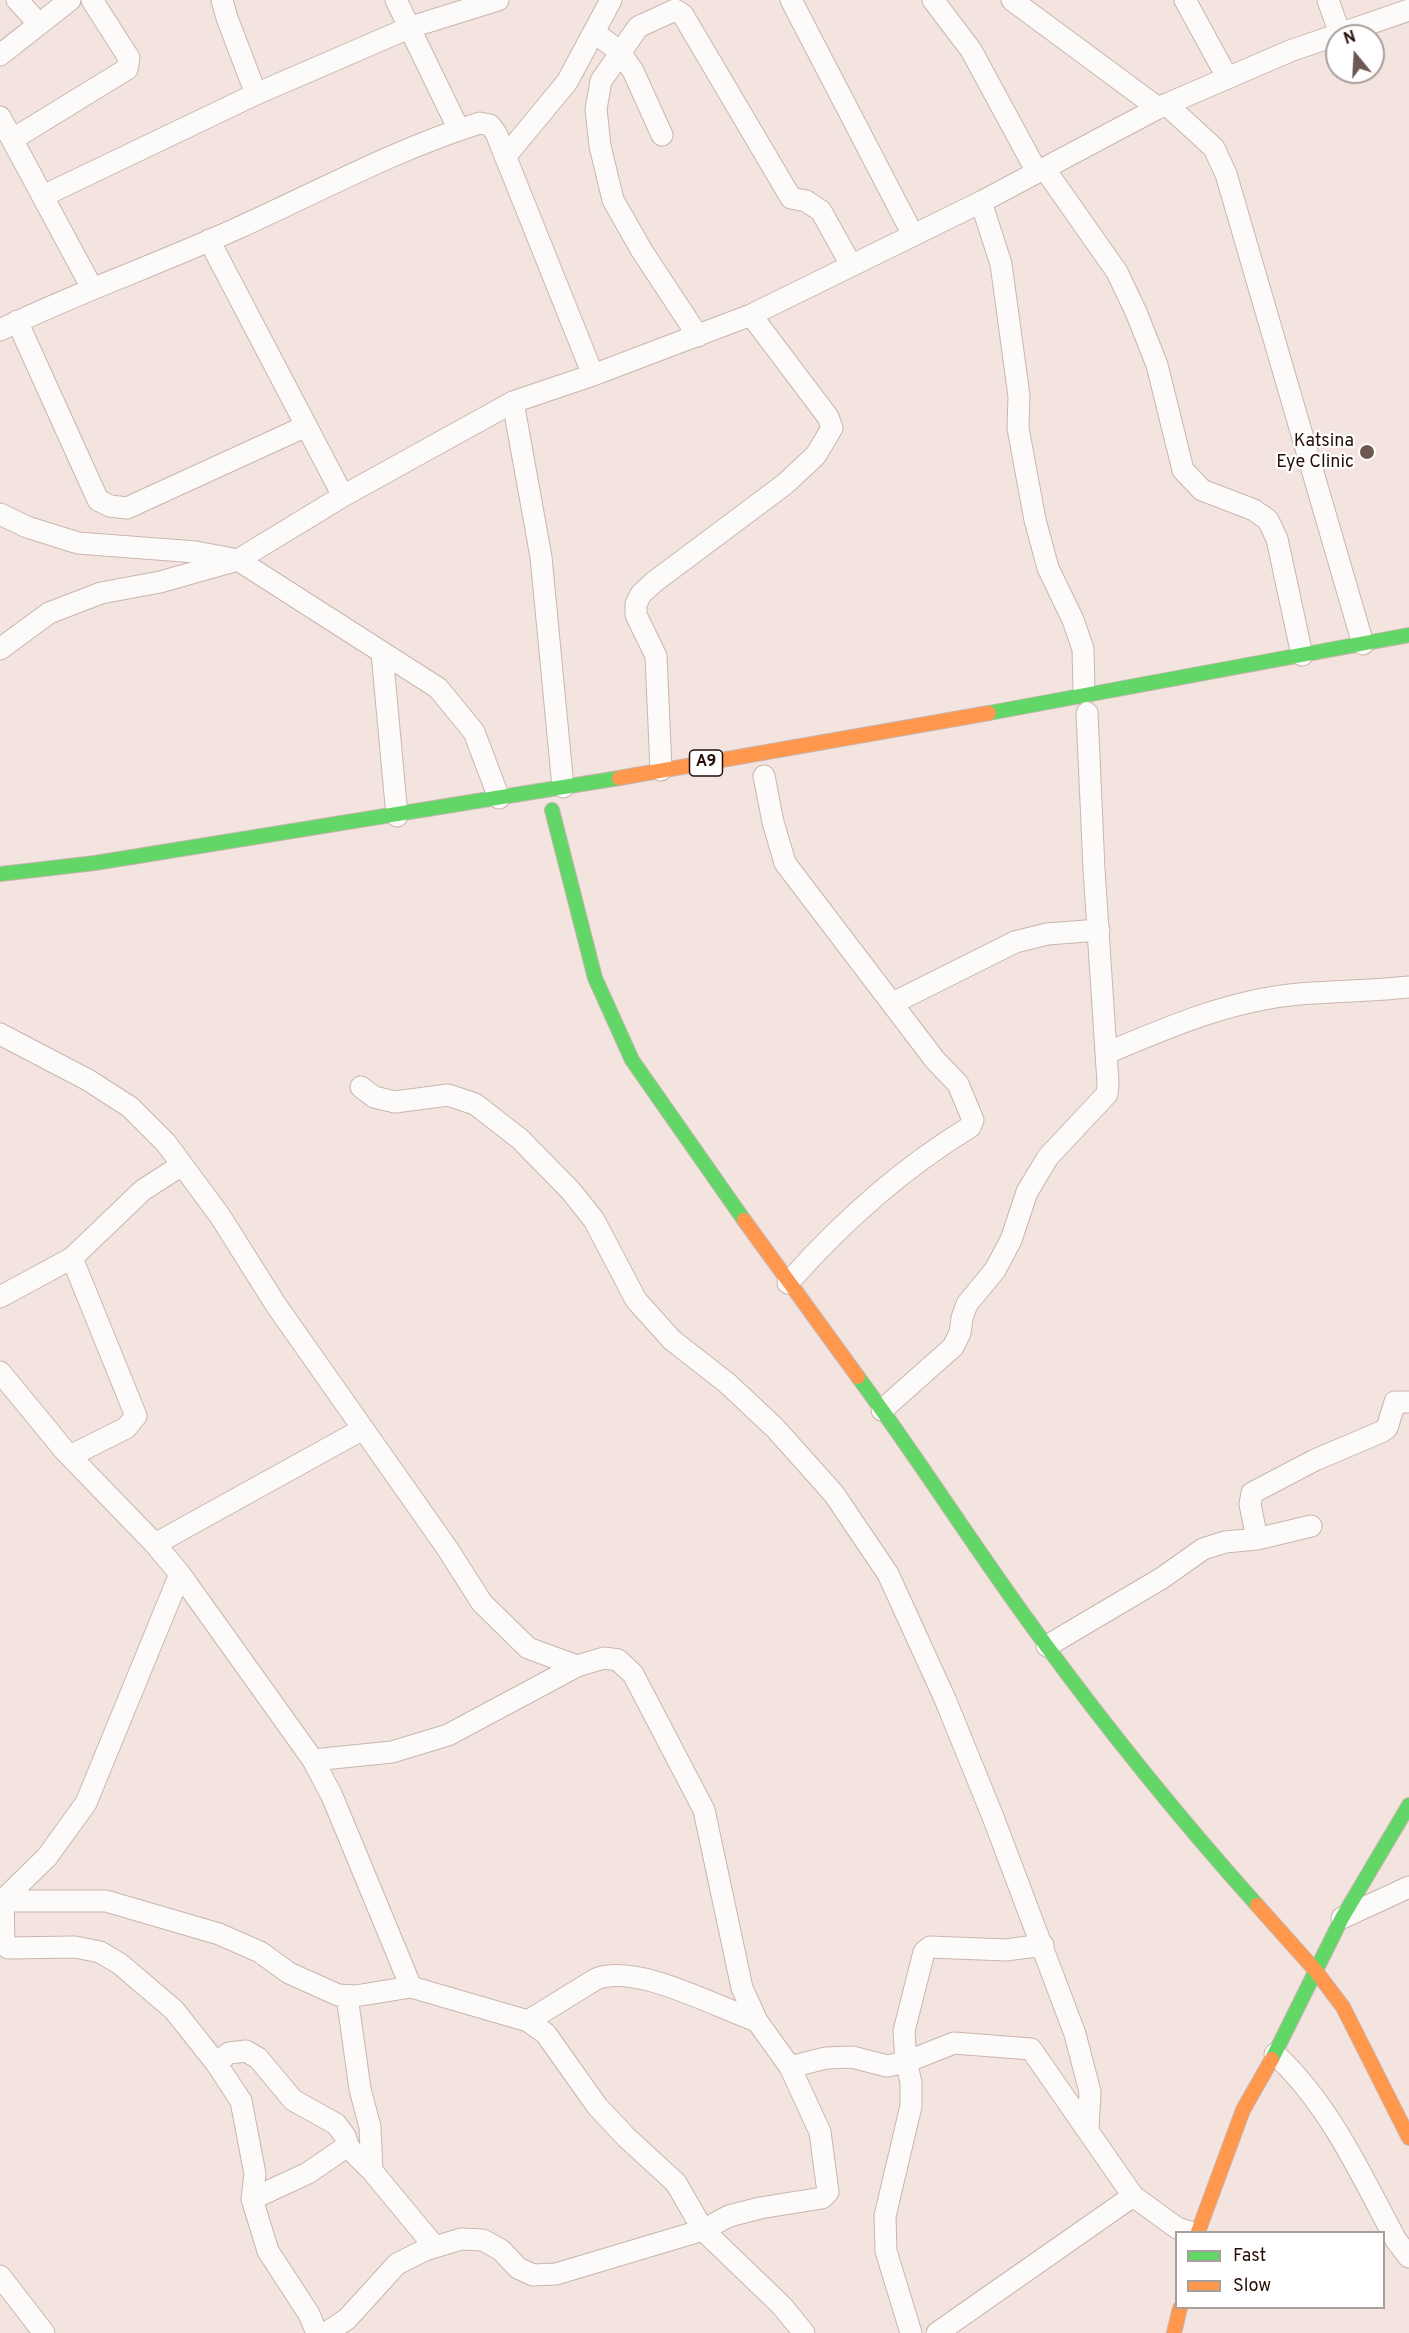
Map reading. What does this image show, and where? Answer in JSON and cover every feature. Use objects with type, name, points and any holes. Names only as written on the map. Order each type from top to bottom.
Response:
[{"type":"main road","name":"A9","points":[[0,874],[95,868],[499,798],[565,797],[661,770],[1086,708],[1145,689],[1302,655],[1409,635]]},
{"type":"main road","name":"A9","points":[[565,797],[547,811],[595,978],[618,1033],[632,1060],[657,1098],[788,1282]]},
{"type":"main road","points":[[788,1282],[882,1410],[1047,1646],[1119,1743],[1205,1847],[1315,1971],[1343,2007],[1403,2111],[1409,2138]]},
{"type":"main road","points":[[1198,2231],[1243,2110],[1275,2054],[1342,1918],[1409,1805]]},
{"type":"main road","points":[[1178,2332],[1180,2309]]},
{"type":"street","points":[[17,0],[39,24]]},
{"type":"street","points":[[0,55],[70,0]]},
{"type":"street","points":[[13,139],[127,69],[130,63],[129,58],[92,0]]},
{"type":"street","points":[[222,0],[226,18],[256,94]]},
{"type":"street","points":[[396,0],[459,130]]},
{"type":"street","points":[[44,196],[256,94],[411,27],[498,0]]},
{"type":"street","points":[[505,157],[567,82],[611,0]]},
{"type":"street","points":[[791,0],[914,235]]},
{"type":"street","points":[[933,0],[971,50],[1041,170],[1117,272],[1157,365],[1183,470],[1202,490],[1254,510],[1268,520],[1277,539],[1302,655]]},
{"type":"street","points":[[1012,0],[1162,106],[1214,148],[1236,200],[1363,644]]},
{"type":"street","points":[[1185,0],[1227,77]]},
{"type":"street","points":[[1328,0],[1336,24]]},
{"type":"street","points":[[1369,24],[1409,10]]},
{"type":"street","points":[[698,336],[642,251],[613,200],[600,146],[596,110],[601,81],[620,51],[638,27],[664,14],[679,11],[791,198],[806,201],[821,211],[851,265]]},
{"type":"street","points":[[595,33],[620,51],[633,71],[662,135]]},
{"type":"street","points":[[0,649],[49,613],[101,593],[160,582],[238,560],[343,496],[513,402],[751,315],[981,202],[1162,106],[1227,77],[1325,40]]},
{"type":"street","points":[[0,117],[92,288]]},
{"type":"street","points":[[306,426],[126,508],[110,506],[98,500],[9,326],[92,288],[209,240],[360,170],[480,123],[490,125],[505,157],[592,375]]},
{"type":"street","points":[[882,1410],[953,1347],[960,1333],[967,1304],[995,1270],[1011,1240],[1032,1183],[1048,1157],[1107,1094],[1107,1053],[1083,649],[1073,620],[1048,568],[1035,520],[1018,428],[1019,396],[1000,264],[981,202]]},
{"type":"street","points":[[209,240],[343,496]]},
{"type":"street","points":[[661,770],[656,656],[636,615],[636,604],[654,582],[785,484],[816,455],[832,428],[828,417],[751,315]]},
{"type":"street","points":[[513,402],[541,557],[565,797]]},
{"type":"street","points":[[0,514],[27,527],[78,543],[196,552],[238,560],[438,688],[474,732],[499,798]]},
{"type":"street","points":[[382,653],[397,816]]},
{"type":"street","points":[[766,775],[773,822],[785,864],[935,1060],[958,1084],[974,1120],[970,1127],[921,1159],[856,1212],[826,1240],[788,1282]]},
{"type":"street","points":[[893,1003],[1015,942],[1047,934],[1099,930]]},
{"type":"street","points":[[1107,1053],[1186,1020],[1248,1003],[1298,994],[1409,987]]},
{"type":"street","points":[[0,1034],[88,1080],[130,1107],[166,1143],[220,1216],[276,1305],[441,1539],[482,1602],[528,1648],[577,1666]]},
{"type":"street","points":[[361,1087],[374,1096],[395,1102],[448,1095],[475,1104],[520,1139],[571,1191],[594,1220],[636,1300],[672,1340],[726,1383],[775,1428],[834,1494],[893,1584],[945,1699],[1043,1945],[1075,2034],[1090,2092],[1088,2129]]},
{"type":"street","points":[[0,1297],[72,1258],[143,1190],[182,1165]]},
{"type":"street","points":[[70,1456],[126,1428],[136,1416],[72,1258]]},
{"type":"street","points":[[0,1372],[70,1456],[155,1544],[180,1574],[313,1760],[332,1796],[411,1987]]},
{"type":"street","points":[[1257,1539],[1250,1504],[1252,1493],[1315,1460],[1381,1432],[1387,1428],[1395,1402],[1409,1402]]},
{"type":"street","points":[[155,1544],[363,1429]]},
{"type":"street","points":[[1047,1646],[1162,1578],[1203,1549],[1225,1542],[1257,1539],[1311,1526]]},
{"type":"street","points":[[180,1574],[86,1803],[47,1857],[2,1901],[4,1946],[75,1947],[100,1952],[120,1964],[174,2010],[216,2063],[241,2101],[255,2174],[252,2199],[268,2251],[309,2314],[317,2333]]},
{"type":"street","points":[[313,1760],[392,1752],[448,1735],[577,1666],[604,1658],[618,1660],[633,1674],[704,1810],[742,1988],[757,2021],[790,2067],[820,2132],[828,2192],[822,2198],[760,2208],[729,2216],[703,2230],[556,2274],[533,2275],[518,2268],[501,2250],[483,2240],[461,2239],[435,2247],[398,2264],[347,2319],[326,2333]]},
{"type":"street","points":[[1342,1918],[1409,1887]]},
{"type":"street","points":[[2,1901],[106,1901],[185,1922],[260,1952],[289,1973],[338,1995],[347,1996],[411,1987],[528,2021],[546,2034],[597,2106],[626,2137],[676,2183],[703,2230],[775,2299],[804,2333]]},
{"type":"street","points":[[911,2333],[886,2251],[885,2216],[911,2106],[911,2082],[906,2062],[904,2031],[926,1948],[1006,1950],[1043,1945]]},
{"type":"street","points":[[528,2021],[596,1979],[608,1974],[624,1974],[675,1988],[757,2021]]},
{"type":"street","points":[[347,1996],[360,2089],[370,2127],[372,2171]]},
{"type":"street","points":[[790,2067],[826,2058],[852,2057],[886,2066],[906,2062],[954,2043],[1031,2049],[1133,2196],[1177,2228],[1187,2231]]},
{"type":"street","points":[[216,2063],[229,2053],[246,2051],[258,2058],[293,2100],[336,2124],[345,2136],[349,2148],[372,2171],[435,2247]]},
{"type":"street","points":[[1275,2054],[1298,2076],[1323,2109],[1396,2240],[1409,2258]]},
{"type":"street","points":[[252,2199],[308,2173],[343,2149],[349,2148]]},
{"type":"street","points":[[937,2333],[1133,2196]]},
{"type":"street","points":[[0,2276],[44,2333]]},
{"type":"traffic: fast","points":[[989,713],[1409,635]]},
{"type":"traffic: fast","points":[[0,874],[95,863],[619,778]]},
{"type":"traffic: fast","points":[[552,810],[595,978],[632,1060],[744,1220]]},
{"type":"traffic: fast","points":[[858,1377],[1066,1672],[1172,1807],[1257,1905]]},
{"type":"traffic: fast","points":[[1272,2059],[1342,1918],[1409,1805]]},
{"type":"traffic: slow","points":[[619,778],[989,713]]},
{"type":"traffic: slow","points":[[744,1220],[858,1377]]},
{"type":"traffic: slow","points":[[1257,1905],[1315,1970],[1343,2007],[1409,2138]]},
{"type":"traffic: slow","points":[[1198,2231],[1243,2110],[1272,2059]]},
{"type":"traffic: slow","points":[[1174,2333],[1180,2309]]},
{"type":"place","name":"Katsina Eye Clinic","points":[[1367,452]]}]
